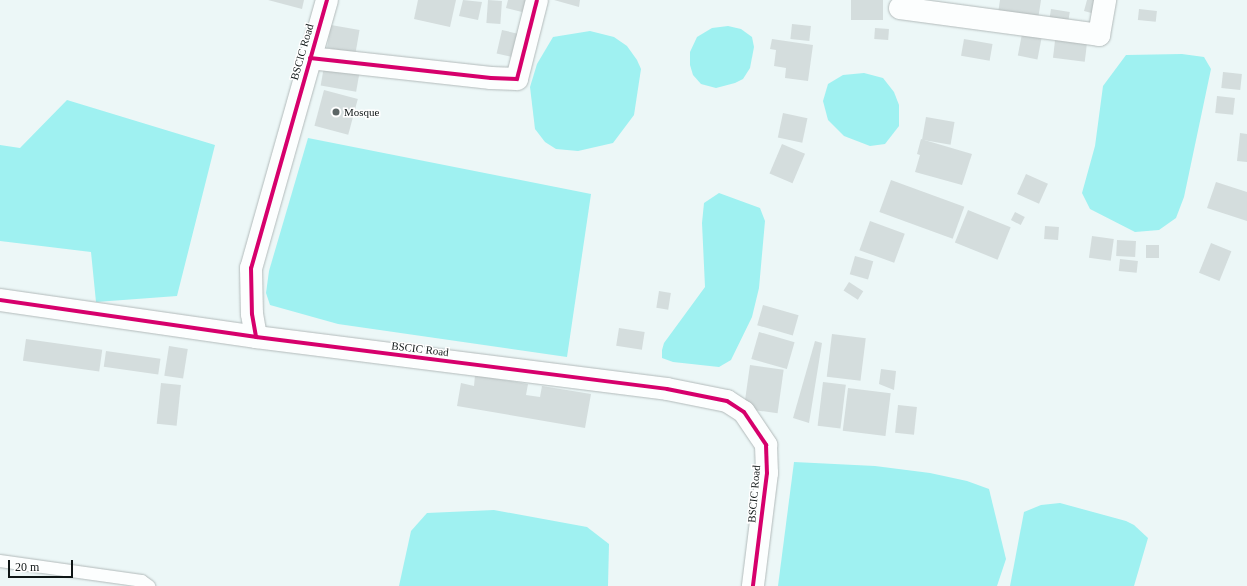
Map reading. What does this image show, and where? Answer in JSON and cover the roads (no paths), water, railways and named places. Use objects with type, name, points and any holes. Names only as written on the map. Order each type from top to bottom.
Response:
[{"type":"street","name":"BSCIC Road","points":[[327,0],[251,268],[252,314],[256,337],[667,388],[726,401],[744,412],[766,445],[767,473],[753,586]]},
{"type":"street","points":[[310,58],[491,78],[517,79],[537,0]]},
{"type":"street","points":[[900,8],[1099,35],[1105,0]]},
{"type":"street","points":[[0,300],[256,337]]},
{"type":"lane","points":[[0,561],[142,580],[149,586]]},
{"type":"water","points":[[728,26],[741,29],[752,37],[754,47],[750,68],[743,79],[735,83],[716,88],[701,84],[693,75],[690,65],[690,52],[697,37],[712,28]]},
{"type":"water","points":[[590,31],[614,37],[627,46],[637,60],[641,69],[634,115],[613,143],[578,151],[556,149],[545,142],[535,129],[530,87],[537,64],[553,37]]},
{"type":"water","points":[[1182,54],[1204,57],[1211,69],[1184,197],[1176,218],[1159,230],[1135,232],[1090,209],[1082,193],[1095,146],[1103,86],[1126,55]]},
{"type":"water","points":[[864,73],[883,78],[894,92],[899,105],[899,126],[885,144],[870,146],[844,136],[828,120],[823,101],[828,84],[843,75]]},
{"type":"water","points":[[67,100],[215,145],[177,296],[96,302],[91,252],[0,241],[0,145],[20,148]]},
{"type":"water","points":[[308,138],[591,194],[567,357],[338,324],[270,305],[266,293],[269,271]]},
{"type":"water","points":[[719,193],[760,208],[765,221],[759,288],[752,317],[731,360],[719,367],[673,362],[662,358],[662,350],[664,343],[705,287],[702,223],[704,203]]},
{"type":"water","points":[[794,462],[875,466],[930,473],[967,481],[989,489],[1006,559],[997,586],[778,586]]},
{"type":"water","points":[[1060,503],[1126,521],[1134,525],[1148,538],[1134,586],[1010,586],[1024,512],[1041,505]]},
{"type":"water","points":[[494,510],[587,527],[609,544],[608,586],[399,586],[411,531],[427,513]]},
{"type":"place","name":"Mosque","points":[[336,112]]}]
